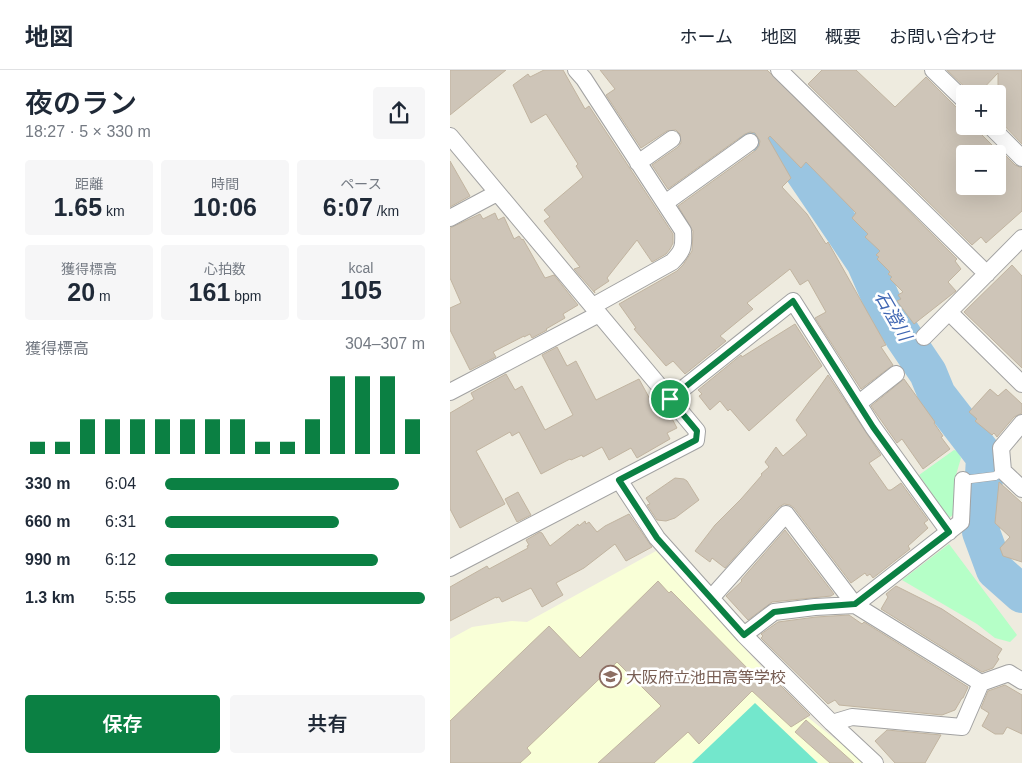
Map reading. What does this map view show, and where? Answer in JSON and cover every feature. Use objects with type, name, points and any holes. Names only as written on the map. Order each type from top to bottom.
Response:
[{"type":"street","points":[[450,392],[596,310],[672,262],[682,252],[684,242],[683,231],[584,79],[576,70]]},
{"type":"street","points":[[934,70],[956,92]]},
{"type":"street","points":[[786,72],[987,274]]},
{"type":"street","points":[[999,135],[1022,158]]},
{"type":"street","points":[[450,136],[697,431],[696,440],[450,568]]},
{"type":"street","points":[[638,163],[672,139]]},
{"type":"street","points":[[665,203],[750,142]]},
{"type":"street","points":[[450,218],[498,193]]},
{"type":"street","points":[[924,337],[1022,238]]},
{"type":"street","points":[[670,399],[793,301],[873,427],[949,532]]},
{"type":"street","points":[[949,312],[1022,384]]},
{"type":"street","points":[[858,403],[896,374]]},
{"type":"street","points":[[1022,423],[1001,448],[999,474],[1022,489]]},
{"type":"street","points":[[744,635],[774,612],[855,604],[961,522],[967,479]]},
{"type":"street","points":[[619,480],[657,538],[712,597],[744,635],[875,763]]},
{"type":"street","points":[[712,597],[786,514],[855,604],[981,683]]},
{"type":"street","points":[[832,723],[852,717],[962,728],[981,683],[1009,673],[1022,681]]},
{"type":"lane","points":[[967,479],[999,474]]},
{"type":"shaded area","name":"大阪府立池田高等学校","points":[[656,551],[805,715],[865,763],[450,763],[450,639],[472,627],[512,621],[527,622]]},
{"type":"green space","points":[[954,450],[958,451],[961,458],[956,475],[958,511],[949,518],[919,475]]},
{"type":"green space","points":[[949,544],[1017,635],[1010,642],[995,638],[977,624],[902,580]]},
{"type":"green space","points":[[755,703],[818,763],[692,763]]},
{"type":"building","points":[[450,70],[506,70],[450,115]]},
{"type":"building","points":[[544,70],[563,70],[585,109],[589,106],[673,234],[673,243],[670,249],[666,254],[652,262],[637,240],[607,278],[609,281],[594,291],[595,293],[574,269],[580,267],[544,221],[550,217],[544,210],[583,177],[576,166],[578,164],[546,114],[531,123],[513,85],[528,74],[530,77]]},
{"type":"building","points":[[600,70],[767,70],[957,259],[955,261],[961,269],[948,282],[956,291],[914,324],[897,301],[901,299],[898,295],[903,292],[890,279],[892,277],[888,274],[890,272],[877,259],[879,257],[876,255],[880,251],[865,237],[868,234],[852,218],[856,213],[806,162],[801,168],[770,136],[768,138],[791,178],[782,187],[807,214],[826,244],[828,242],[886,345],[881,347],[893,365],[861,389],[815,318],[826,312],[808,280],[800,285],[790,269],[747,303],[753,309],[720,336],[726,341],[685,374],[673,361],[666,366],[634,329],[636,328],[619,304],[677,271],[683,265],[692,251],[693,231],[678,206],[756,150],[760,141],[755,133],[745,134],[668,189],[652,165],[678,147],[681,143],[680,134],[676,130],[667,131],[641,148],[606,95],[615,89]]},
{"type":"building","points":[[822,70],[856,70],[895,107],[926,77],[956,107],[956,135],[982,135],[992,145],[956,145],[956,195],[1006,195],[1006,156],[1015,165],[1022,168],[1022,211],[986,243],[981,237],[972,245],[808,84]]},
{"type":"building","points":[[947,70],[1022,70],[1022,144],[1006,127],[1006,85],[998,85],[998,73],[987,85],[963,85]]},
{"type":"building","points":[[450,161],[470,196],[450,207]]},
{"type":"building","points":[[495,213],[498,220],[504,217],[514,239],[519,236],[523,239],[545,278],[554,275],[578,305],[563,314],[565,318],[547,330],[532,338],[530,334],[524,336],[493,352],[496,357],[470,370],[450,330],[450,308],[461,303],[450,278],[450,228],[480,214],[483,219]]},
{"type":"building","points":[[1012,265],[1022,276],[1022,368],[964,312]]},
{"type":"building","points":[[795,324],[822,366],[749,431],[730,409],[728,411],[720,401],[710,410],[699,396],[702,394],[698,390],[741,355],[742,357]]},
{"type":"building","points":[[557,347],[567,366],[576,361],[596,400],[639,379],[651,401],[656,398],[664,412],[667,410],[677,428],[667,433],[670,439],[637,458],[631,448],[609,460],[602,447],[583,457],[582,455],[570,459],[541,474],[519,432],[512,436],[510,432],[476,451],[505,504],[460,528],[450,509],[450,413],[474,399],[471,393],[506,374],[515,390],[522,386],[545,430],[573,415],[542,355]]},
{"type":"building","points":[[828,375],[881,455],[869,463],[888,490],[901,483],[928,520],[924,523],[928,528],[908,546],[910,549],[873,578],[870,574],[867,576],[865,573],[851,583],[794,508],[784,504],[779,507],[725,568],[712,558],[710,562],[695,551],[715,525],[769,467],[765,462],[776,447],[783,456],[807,435],[796,420]]},
{"type":"building","points":[[904,379],[935,422],[943,436],[941,437],[950,449],[923,469],[902,439],[897,443],[871,406]]},
{"type":"building","points":[[990,389],[998,396],[1006,389],[1022,404],[1022,413],[1014,417],[997,437],[975,421],[977,419],[969,412]]},
{"type":"building","points":[[675,478],[687,481],[699,500],[675,518],[666,521],[657,520],[647,505],[650,504],[646,498]]},
{"type":"building","points":[[999,482],[1022,503],[1022,562],[1003,556],[1000,548],[1010,537],[995,523]]},
{"type":"building","points":[[518,492],[531,515],[517,522],[505,499]]},
{"type":"building","points":[[629,514],[652,547],[626,561],[615,544],[584,568],[556,583],[563,595],[542,607],[531,588],[502,602],[499,597],[496,597],[450,621],[450,587],[487,566],[489,569],[528,548],[527,546],[529,545],[526,540],[540,532],[550,546],[578,524],[579,526],[585,521],[586,524],[589,522],[597,532]]},
{"type":"building","points":[[785,530],[834,594],[831,596],[772,602],[748,620],[726,596],[742,581]]},
{"type":"building","points":[[658,581],[669,593],[671,591],[758,679],[766,671],[810,715],[791,727],[752,691],[699,744],[688,732],[654,763],[598,763],[661,706],[617,662],[527,748],[531,753],[520,763],[450,763],[450,721],[549,626],[580,658]]},
{"type":"building","points":[[896,586],[942,609],[1002,649],[997,657],[999,659],[993,668],[982,672],[881,609],[888,597],[886,594]]},
{"type":"building","points":[[849,615],[862,624],[864,622],[968,687],[955,710],[942,715],[839,705],[835,700],[828,704],[761,638],[763,636],[761,634],[778,622]]},
{"type":"building","points":[[1005,685],[1022,695],[1022,734],[1007,727],[1003,734],[995,734],[982,726],[989,713],[981,708],[988,691]]},
{"type":"building","points":[[806,720],[854,763],[830,763],[795,732]]},
{"type":"building","points":[[887,730],[941,735],[925,763],[895,763],[875,741]]},
{"type":"waterway","name":"石澄川","points":[[694,70],[717,88],[741,116],[796,160],[865,262],[882,301],[928,373],[937,395],[985,457],[981,532],[995,570],[1022,594]]},
{"type":"place","name":"大阪府立池田高等学校","points":[[610,677]]},
{"type":"route","points":[[793,301],[873,427],[949,532],[855,604],[774,612],[744,635],[712,597],[657,538],[619,480],[696,440],[697,431],[670,399],[793,301]]}]
